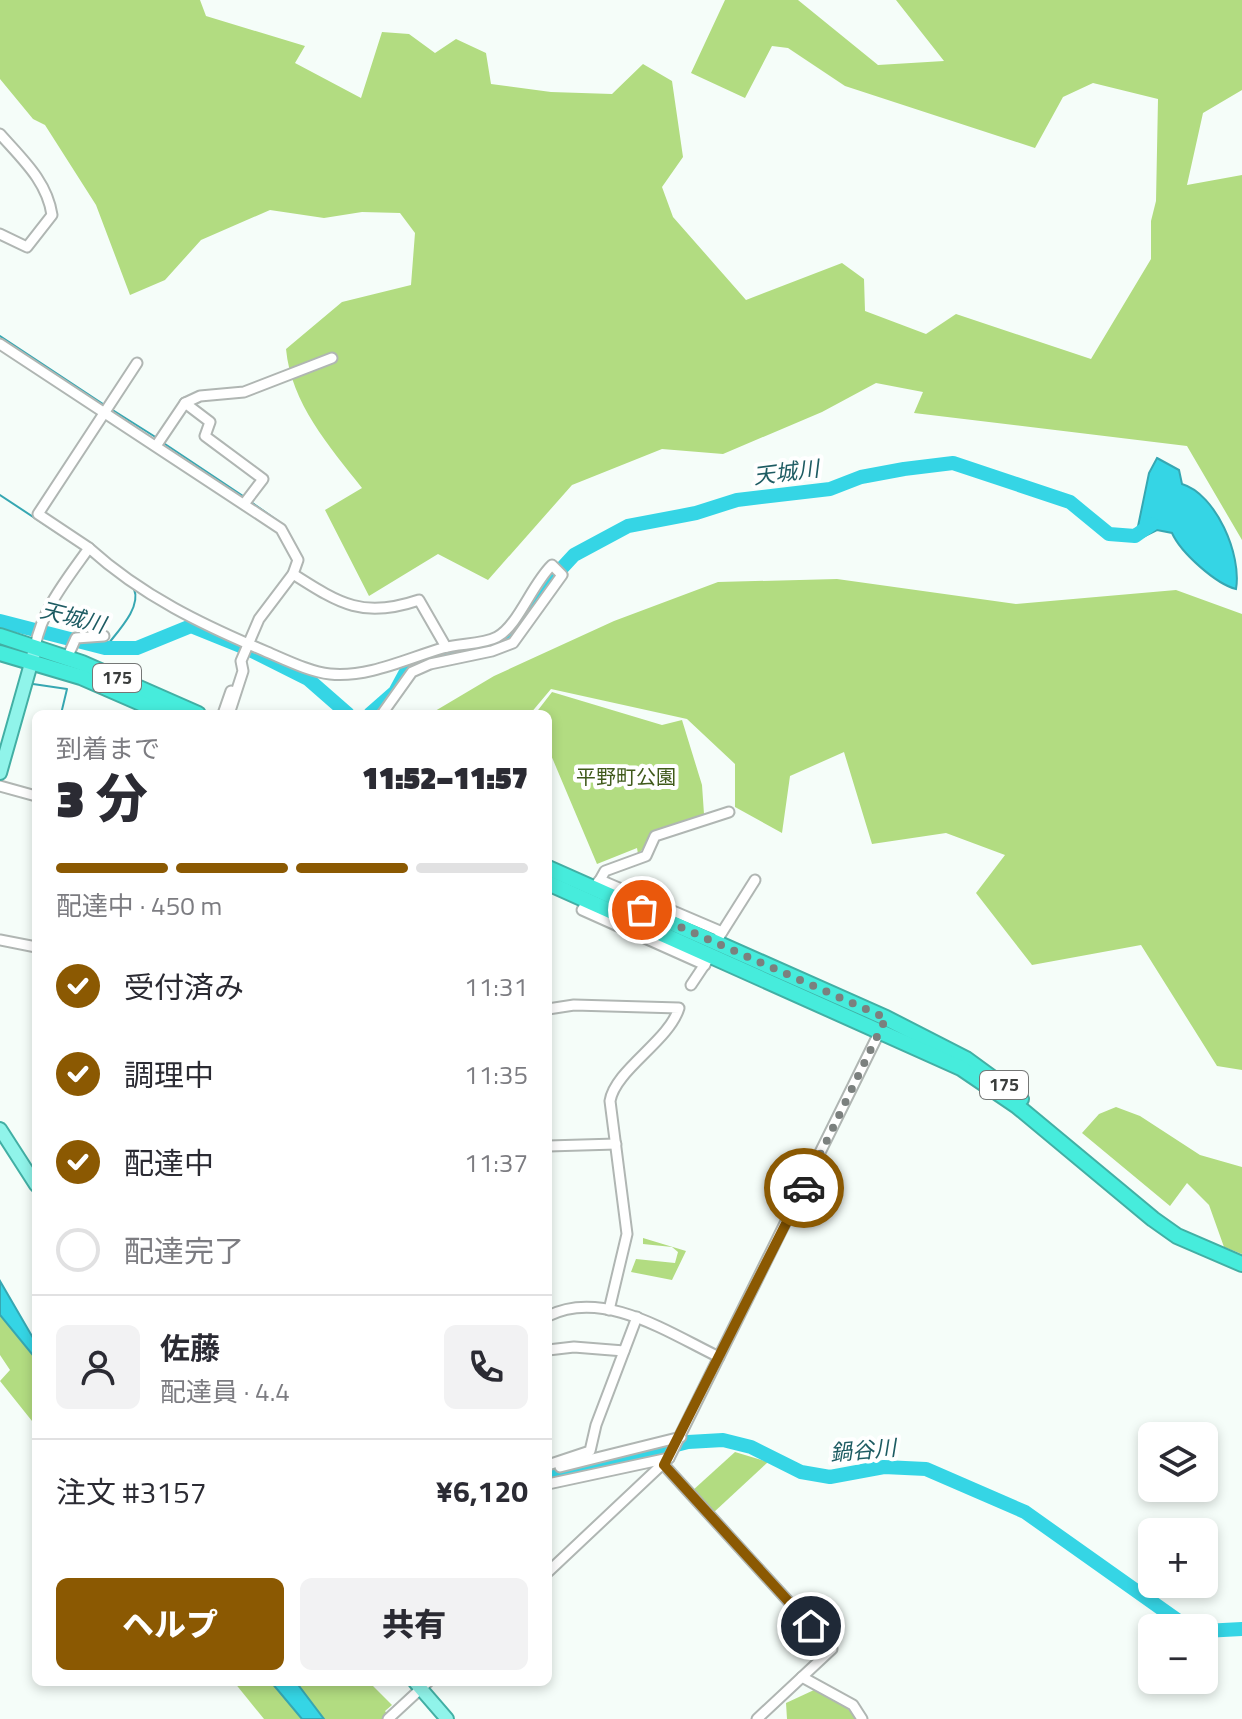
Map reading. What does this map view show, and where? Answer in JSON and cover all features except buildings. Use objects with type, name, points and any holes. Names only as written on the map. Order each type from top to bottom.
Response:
[{"type":"highway","name":"175","points":[[0,636],[81,677],[157,710]]},
{"type":"highway","name":"175","points":[[0,653],[67,658],[189,710]]},
{"type":"highway","name":"175","points":[[552,870],[713,948],[991,1074],[1104,1176],[1177,1236],[1242,1264]]},
{"type":"highway","name":"175","points":[[552,884],[594,889]]},
{"type":"main road","points":[[0,773],[33,654]]},
{"type":"main road","points":[[0,1129],[32,1179]]},
{"type":"main road","points":[[422,1686],[447,1719]]},
{"type":"street","points":[[0,134],[25,158],[32,175],[45,188],[52,215],[27,247],[0,234]]},
{"type":"street","points":[[0,344],[281,529],[298,560],[293,574],[259,619],[224,710]]},
{"type":"street","points":[[156,446],[185,403],[200,396],[244,392],[332,358]]},
{"type":"street","points":[[137,363],[38,514],[89,548],[115,571],[188,618],[331,674],[377,669],[429,658],[492,651],[513,643],[562,575],[552,565],[540,577],[505,631],[495,639],[446,647],[429,658],[412,672],[385,710]]},
{"type":"street","points":[[185,403],[210,422],[205,436],[263,479],[244,504]]},
{"type":"street","points":[[33,654],[38,627],[49,606],[89,548]]},
{"type":"street","points":[[293,574],[339,603],[359,609],[393,609],[419,600],[446,647]]},
{"type":"street","points":[[67,658],[76,638],[104,636]]},
{"type":"street","points":[[230,710],[243,671],[241,661]]},
{"type":"street","points":[[0,786],[32,795]]},
{"type":"street","points":[[713,948],[582,910],[605,871],[646,856],[655,836],[729,812]]},
{"type":"street","points":[[691,985],[755,880]]},
{"type":"street","points":[[0,940],[32,946]]},
{"type":"street","points":[[552,1008],[574,1005],[679,1008],[633,1069],[612,1089],[627,1234],[609,1310]]},
{"type":"street","points":[[552,1568],[667,1461],[883,1025]]},
{"type":"street","points":[[552,1146],[616,1144]]},
{"type":"street","points":[[552,1314],[568,1306],[609,1310],[637,1317],[719,1357]]},
{"type":"street","points":[[552,1466],[590,1451],[596,1425],[637,1317]]},
{"type":"street","points":[[552,1350],[574,1347],[624,1351]]},
{"type":"street","points":[[552,1467],[681,1437]]},
{"type":"street","points":[[552,1483],[667,1461]]},
{"type":"street","points":[[667,1461],[832,1649],[757,1719]]},
{"type":"street","points":[[802,1677],[853,1705],[862,1719]]},
{"type":"street","points":[[390,1717],[419,1686]]},
{"type":"green space","points":[[0,0],[200,0],[206,16],[305,46],[295,63],[361,98],[382,32],[409,34],[435,53],[456,39],[486,53],[491,84],[551,92],[612,94],[643,64],[672,81],[683,157],[662,187],[673,217],[746,300],[842,263],[864,279],[865,311],[926,334],[956,314],[1091,359],[1151,259],[1151,221],[1156,201],[1158,99],[1093,83],[1063,97],[1035,148],[845,86],[788,48],[772,46],[745,98],[691,73],[725,0],[798,0],[878,65],[944,61],[896,0],[1242,0],[1242,90],[1203,113],[1187,185],[1242,175],[1242,540],[1187,446],[914,413],[923,392],[876,383],[822,412],[723,454],[662,449],[572,485],[488,580],[438,554],[369,596],[325,510],[362,488],[325,440],[304,406],[289,369],[286,349],[342,302],[411,285],[415,233],[400,213],[362,212],[324,218],[270,210],[201,240],[165,280],[130,295],[96,205],[45,125],[33,119],[0,79]]},
{"type":"green space","points":[[837,579],[1016,604],[1176,590],[1242,614],[1242,1070],[1217,1066],[1141,945],[1032,965],[976,893],[1005,855],[946,833],[872,844],[844,752],[790,776],[782,833],[735,807],[735,764],[687,719],[551,689],[533,710],[437,710],[494,676],[614,621],[718,582]]},
{"type":"green space","name":"平野町公園","points":[[552,692],[662,725],[682,720],[702,785],[704,814],[663,829],[638,854],[637,848],[597,864],[552,757],[552,710],[538,710]]},
{"type":"green space","points":[[1116,1107],[1140,1116],[1200,1155],[1242,1167],[1242,1254],[1224,1247],[1209,1205],[1187,1183],[1170,1206],[1082,1133],[1099,1114]]},
{"type":"green space","points":[[643,1238],[686,1251],[672,1280],[631,1272],[636,1259],[675,1263],[678,1252],[672,1247],[643,1244]]},
{"type":"green space","points":[[0,1315],[32,1354],[32,1421],[0,1381],[10,1370],[0,1355]]},
{"type":"green space","points":[[735,1452],[768,1462],[713,1513],[692,1491]]},
{"type":"green space","points":[[237,1686],[274,1686],[302,1719],[264,1719]]},
{"type":"green space","points":[[299,1686],[373,1686],[392,1705],[385,1711],[391,1719],[324,1719]]},
{"type":"green space","points":[[814,1690],[842,1703],[858,1719],[787,1719],[786,1703]]},
{"type":"water","points":[[1157,458],[1179,470],[1182,484],[1206,500],[1216,513],[1231,543],[1237,575],[1236,589],[1200,567],[1172,533],[1157,530],[1135,541],[1149,473]]},
{"type":"water","points":[[0,1281],[32,1336],[32,1354],[0,1315]]},
{"type":"water","points":[[274,1686],[299,1686],[324,1719],[302,1719]]},
{"type":"waterway","points":[[0,336],[106,406]]},
{"type":"waterway","points":[[111,409],[157,438]]},
{"type":"waterway","points":[[162,442],[243,496]]},
{"type":"waterway","name":"天城川","points":[[375,710],[395,692],[408,668],[451,652],[509,638],[537,595],[574,555],[628,526],[696,513],[737,500],[830,489],[861,477],[953,463],[1070,502],[1109,534],[1135,536],[1152,524]]},
{"type":"waterway","points":[[0,495],[83,550]]},
{"type":"waterway","points":[[251,502],[278,521]]},
{"type":"waterway","points":[[88,554],[134,589],[136,596],[127,620],[105,648]]},
{"type":"waterway","name":"天城川","points":[[0,621],[105,648],[137,648],[191,626],[248,649],[308,679],[343,710]]},
{"type":"waterway","points":[[33,684],[67,689],[62,710]]},
{"type":"waterway","name":"鍋谷川","points":[[552,1477],[688,1442],[723,1440],[751,1447],[801,1472],[830,1477],[884,1467],[926,1469],[1025,1512],[1169,1614]]},
{"type":"waterway","name":"鍋谷川","points":[[1218,1630],[1242,1629]]},
{"type":"way so far","points":[[642,910],[886,1018],[804,1188]]},
{"type":"route","points":[[804,1188],[681,1437],[664,1465],[811,1626]]}]
